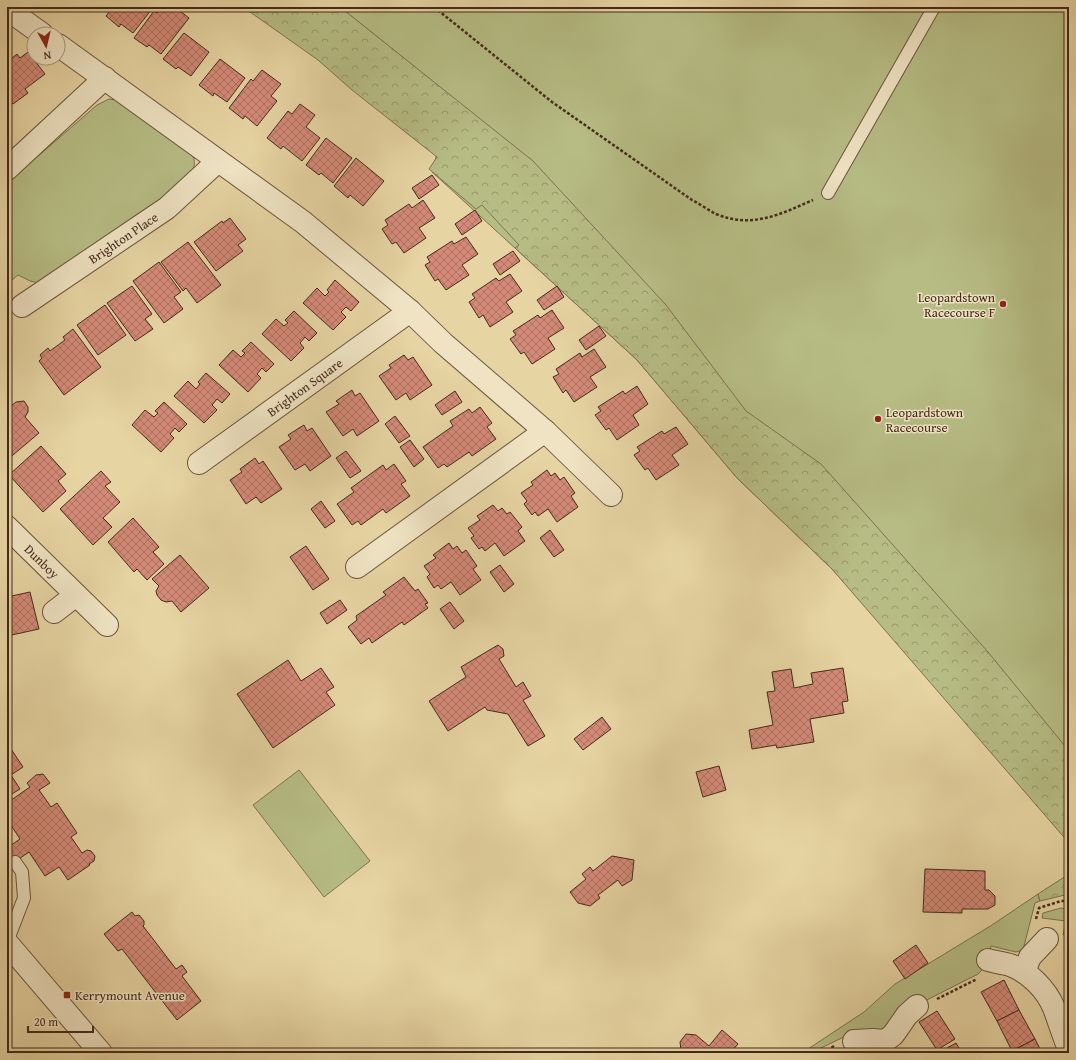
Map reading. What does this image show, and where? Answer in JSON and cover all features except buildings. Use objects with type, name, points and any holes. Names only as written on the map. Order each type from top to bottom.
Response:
[{"type":"street","points":[[7,9],[31,26]]},
{"type":"street","points":[[66,50],[303,222],[410,311],[443,343],[545,431],[611,495]]},
{"type":"street","points":[[7,169],[106,78]]},
{"type":"street","name":"Brighton Place","points":[[22,306],[167,208],[218,161]]},
{"type":"street","name":"Brighton Square","points":[[199,463],[410,311]]},
{"type":"street","points":[[357,567],[545,431]]},
{"type":"street","name":"Dunboy","points":[[7,528],[107,625]]},
{"type":"street","points":[[54,612],[76,595]]},
{"type":"street","points":[[1024,972],[1030,957],[1047,939]]},
{"type":"street","points":[[7,942],[101,1053]]},
{"type":"street","points":[[994,961],[1010,965],[1024,972],[1036,981],[1054,1008],[1061,1031],[1069,1049]]},
{"type":"street","points":[[854,1041],[873,1040],[887,1047],[893,1035],[907,1015],[917,1006]]},
{"type":"lane","points":[[828,193],[934,7]]},
{"type":"lane","points":[[7,942],[24,898],[22,872],[15,862]]},
{"type":"path","points":[[434,7],[552,102],[692,200],[716,214],[738,221],[762,220],[782,214],[828,193]]},
{"type":"path","points":[[917,1006],[920,1008],[984,975],[994,961]]},
{"type":"green space","points":[[243,7],[340,7],[533,161],[666,305],[746,411],[821,464],[988,652],[1069,751],[1069,843],[832,569],[737,478],[637,360],[515,248],[519,245],[482,205],[476,209],[429,169],[437,157],[352,90],[318,60]]},
{"type":"green space","name":"Leopardstown Racecourse","points":[[340,7],[1069,7],[1069,834],[832,569],[737,478],[637,360],[432,172],[452,97]]},
{"type":"green space","points":[[109,99],[116,100],[187,149],[193,156],[194,162],[194,168],[191,174],[183,185],[168,197],[39,283],[30,281],[18,275],[7,284],[7,183],[97,105]]},
{"type":"green space","points":[[299,770],[370,861],[324,897],[253,805]]},
{"type":"green space","points":[[1069,874],[1069,894],[1040,901],[1038,894]]},
{"type":"green space","points":[[1038,894],[1040,901],[1035,903],[1023,950],[1016,952],[991,946],[985,967],[978,974],[917,1005],[885,1030],[854,1032],[821,1048],[815,1053],[802,1053],[864,1012],[895,984],[992,925]]},
{"type":"green space","points":[[1061,908],[1069,910],[1069,933],[1063,935],[1066,921],[1042,918],[1043,913]]},
{"type":"place","name":"Leopardstown Racecourse F","points":[[1003,304]]},
{"type":"place","name":"Leopardstown Racecourse","points":[[878,419]]},
{"type":"place","name":"Kerrymount Avenue","points":[[67,995]]}]
